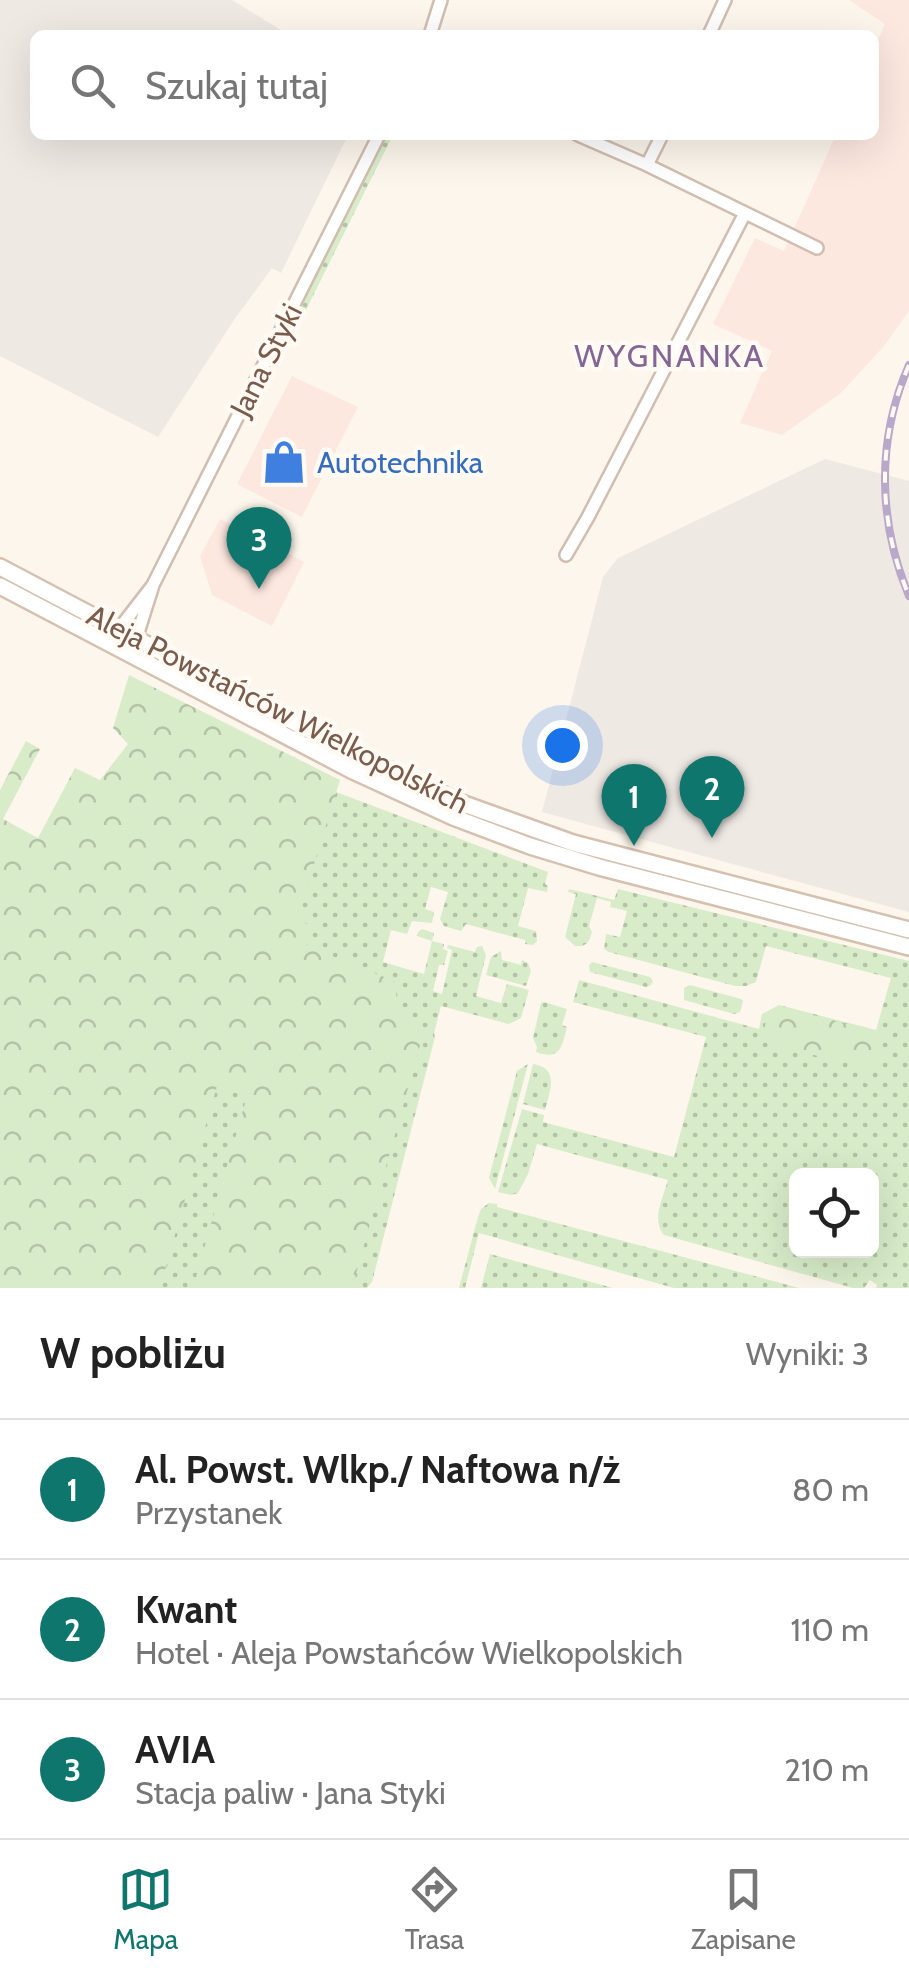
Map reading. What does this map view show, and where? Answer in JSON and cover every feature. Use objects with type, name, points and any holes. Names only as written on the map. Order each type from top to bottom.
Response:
[{"type":"main road","name":"Aleja Powstańców Wielkopolskich","points":[[0,567],[438,794],[518,825],[602,851],[909,930]]},
{"type":"main road","name":"Aleja Powstańców Wielkopolskich","points":[[0,586],[353,771],[488,831],[599,867],[909,947]]},
{"type":"street","points":[[432,30],[441,0]]},
{"type":"street","points":[[711,30],[726,0]]},
{"type":"street","name":"Jana Styki","points":[[136,639],[153,585],[376,140]]},
{"type":"street","points":[[590,140],[817,248]]},
{"type":"street","points":[[647,165],[660,140]]},
{"type":"street","points":[[566,555],[746,212]]},
{"type":"street","name":"Jana Styki","points":[[119,630],[153,585]]},
{"type":"street","points":[[119,630],[120,648],[136,639]]},
{"type":"shaded area","points":[[0,0],[232,0],[281,30],[30,30],[30,140],[346,140],[281,273],[272,268],[158,437],[0,356]]},
{"type":"shaded area","points":[[849,0],[909,0],[909,311],[884,346],[841,393],[782,435],[740,423],[772,351],[713,324],[755,238],[784,251],[834,140],[879,140],[879,38],[885,24]]},
{"type":"shaded area","points":[[292,376],[358,407],[302,517],[237,484]]},
{"type":"shaded area","points":[[825,459],[909,481],[909,912],[542,812],[603,577],[618,558]]},
{"type":"shaded area","points":[[220,519],[304,562],[272,626],[212,595],[200,556]]},
{"type":"green space","points":[[382,140],[391,140],[301,320],[293,328],[291,323]]},
{"type":"green space","points":[[129,675],[340,780],[297,919],[309,925],[307,946],[394,981],[399,1012],[424,1031],[352,1288],[193,1288],[247,1096],[217,1086],[160,1288],[0,1288],[0,790],[26,741],[40,749],[3,819],[38,838],[75,768],[100,780],[128,744],[113,728]]},
{"type":"green space","points":[[305,778],[548,872],[547,892],[528,888],[518,926],[536,931],[537,941],[533,945],[466,924],[461,931],[444,926],[440,919],[448,892],[431,887],[425,909],[434,912],[432,923],[412,921],[407,934],[391,930],[383,962],[424,974],[432,941],[444,944],[443,949],[448,951],[444,965],[439,965],[433,991],[442,994],[452,950],[448,945],[475,952],[482,946],[486,955],[476,996],[501,1003],[507,984],[529,990],[521,1018],[509,1024],[441,1006],[372,1282],[367,1288],[158,1288]]},
{"type":"green space","points":[[569,889],[614,900],[618,889],[909,961],[909,1288],[876,1288],[870,1280],[864,1288],[853,1288],[664,1235],[658,1216],[668,1180],[537,1144],[518,1193],[498,1192],[522,1109],[544,1115],[543,1122],[674,1157],[706,1037],[573,1002],[579,980],[759,1029],[762,1014],[779,1005],[876,1030],[891,978],[766,946],[756,982],[735,986],[609,952],[604,949],[606,934],[620,937],[627,911],[610,907],[611,902],[597,898],[589,926],[590,939],[585,945],[575,946],[565,937],[576,894],[568,892]]},
{"type":"green space","points":[[422,929],[434,933],[432,941],[417,936],[418,932]]},
{"type":"green space","points":[[501,951],[502,960],[528,963],[531,971],[526,986],[486,975],[491,957]]},
{"type":"green space","points":[[592,962],[653,981],[646,987],[590,972]]},
{"type":"green space","points":[[690,985],[741,999],[740,1012],[734,1014],[684,1000],[684,988]]},
{"type":"green space","points":[[544,1002],[567,1009],[563,1041],[559,1050],[550,1055],[536,1052],[533,1038]]},
{"type":"green space","points":[[779,1006],[877,1032],[883,1037],[869,1084],[858,1081],[859,1065],[782,1048],[764,1034],[767,1012]]},
{"type":"green space","points":[[528,1064],[495,1189],[489,1178],[517,1071]]},
{"type":"green space","points":[[533,1064],[550,1075],[545,1110],[523,1104]]},
{"type":"green space","points":[[489,1203],[799,1288],[674,1288],[479,1233],[465,1288],[459,1288],[478,1217]]},
{"type":"green space","points":[[490,1254],[613,1288],[481,1288]]},
{"type":"railway","points":[[909,365],[891,422],[885,481],[891,539],[909,596]]},
{"type":"place","name":"Autotechnika","points":[[284,462]]},
{"type":"place","name":"AVIA","points":[[259,589]]},
{"type":"place","name":"Kwant","points":[[712,838]]},
{"type":"place","name":"Al. Powst. Wlkp./ Naftowa n/ż","points":[[634,846]]},
{"type":"district","name":"WYGNANKA","points":[[670,355]]}]
